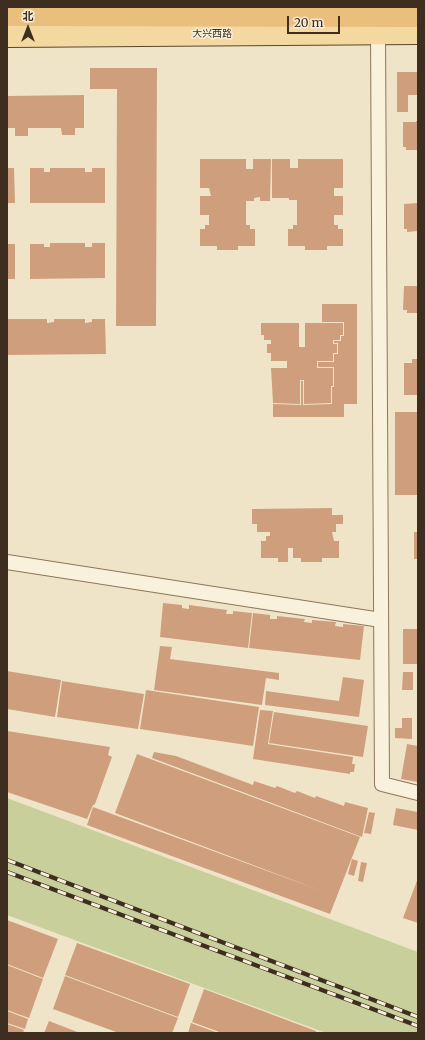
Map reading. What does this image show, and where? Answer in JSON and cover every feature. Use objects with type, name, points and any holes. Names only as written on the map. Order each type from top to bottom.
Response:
[{"type":"highway","points":[[7,15],[418,16]]},
{"type":"main road","name":"大兴西路","points":[[7,36],[418,33]]},
{"type":"street","points":[[378,34],[382,784],[418,793]]},
{"type":"street","points":[[7,562],[381,620]]},
{"type":"green space","points":[[7,798],[418,952],[418,1033],[326,1033],[7,915]]},
{"type":"building","points":[[90,68],[157,68],[156,326],[116,326],[117,89],[90,89]]},
{"type":"building","points":[[397,72],[418,72],[418,95],[408,95],[408,112],[397,112]]},
{"type":"building","points":[[84,95],[84,128],[75,128],[75,135],[62,135],[61,128],[28,128],[28,136],[15,136],[15,128],[7,128],[7,96]]},
{"type":"building","points":[[418,121],[418,150],[406,150],[406,147],[403,147],[403,122]]},
{"type":"building","points":[[200,159],[246,159],[246,169],[253,169],[253,159],[271,159],[270,201],[260,201],[260,197],[254,198],[254,201],[246,201],[246,225],[250,225],[250,229],[255,229],[255,246],[238,246],[238,250],[217,250],[217,246],[200,246],[200,229],[205,229],[205,225],[209,225],[209,215],[200,215],[200,196],[211,196],[209,188],[200,188]]},
{"type":"building","points":[[272,159],[290,159],[290,168],[298,168],[298,159],[343,159],[343,188],[334,188],[334,196],[343,196],[343,215],[334,215],[334,225],[338,225],[338,229],[343,229],[343,246],[327,246],[327,250],[305,250],[305,246],[288,246],[288,229],[293,229],[293,225],[297,225],[297,200],[289,200],[289,198],[272,198]]},
{"type":"building","points":[[7,168],[14,168],[15,203],[7,203]]},
{"type":"building","points":[[30,168],[44,168],[44,172],[50,172],[50,168],[85,168],[85,172],[92,172],[92,168],[105,168],[105,203],[30,203]]},
{"type":"building","points":[[418,203],[418,231],[407,232],[407,229],[404,229],[404,204]]},
{"type":"building","points":[[50,243],[85,243],[85,247],[92,247],[92,243],[105,243],[105,278],[30,279],[30,244],[44,244],[44,247],[50,247]]},
{"type":"building","points":[[7,244],[15,244],[15,279],[7,279]]},
{"type":"building","points":[[404,286],[418,286],[418,313],[407,313],[407,310],[403,310]]},
{"type":"building","points":[[322,304],[357,304],[357,404],[344,404],[344,417],[273,417],[273,404],[301,405],[301,381],[303,381],[303,405],[332,404],[334,367],[318,367],[318,362],[334,362],[334,354],[338,354],[338,343],[334,343],[334,341],[341,341],[341,336],[344,336],[344,322],[322,322]]},
{"type":"building","points":[[8,319],[47,319],[47,323],[54,322],[54,319],[85,319],[85,323],[92,322],[92,319],[105,319],[106,354],[7,355]]},
{"type":"building","points":[[261,323],[299,323],[299,347],[305,347],[305,323],[343,323],[343,335],[340,335],[340,340],[333,340],[333,344],[337,344],[337,353],[333,353],[333,361],[317,361],[317,368],[333,368],[331,403],[304,404],[304,380],[300,380],[300,404],[273,403],[271,368],[287,368],[287,361],[271,361],[271,353],[267,353],[267,344],[271,344],[271,340],[264,340],[264,335],[261,335]]},
{"type":"building","points":[[412,359],[418,359],[418,395],[404,395],[404,363],[412,363]]},
{"type":"building","points":[[395,412],[418,412],[418,495],[395,495]]},
{"type":"building","points":[[332,508],[332,515],[343,515],[343,524],[336,524],[336,532],[332,532],[334,541],[339,541],[339,558],[322,558],[322,562],[301,562],[301,558],[293,558],[293,548],[288,548],[288,562],[278,562],[278,558],[261,558],[261,541],[266,541],[266,536],[270,536],[270,532],[257,532],[257,524],[252,524],[252,509]]},
{"type":"building","points":[[414,532],[418,532],[418,559],[414,559]]},
{"type":"building","points":[[163,603],[182,605],[182,608],[189,609],[189,605],[227,610],[226,614],[233,614],[233,611],[252,613],[248,648],[160,637]]},
{"type":"building","points":[[253,613],[270,615],[270,619],[277,619],[277,616],[305,619],[304,622],[312,623],[312,620],[336,622],[335,626],[343,627],[343,624],[364,626],[360,660],[249,648]]},
{"type":"building","points":[[403,629],[418,629],[418,664],[403,664]]},
{"type":"building","points":[[160,646],[172,647],[170,659],[279,673],[279,680],[266,678],[262,705],[154,690]]},
{"type":"building","points":[[7,671],[61,680],[55,717],[7,709]]},
{"type":"building","points":[[403,672],[413,672],[413,690],[402,690]]},
{"type":"building","points":[[343,677],[364,680],[359,717],[265,705],[266,691],[339,701]]},
{"type":"building","points":[[62,681],[144,694],[138,729],[57,717]]},
{"type":"building","points":[[146,690],[259,707],[253,746],[140,729]]},
{"type":"building","points":[[260,710],[273,711],[268,744],[353,757],[352,764],[355,764],[354,772],[350,772],[350,774],[253,759]]},
{"type":"building","points":[[274,712],[368,726],[363,757],[269,743]]},
{"type":"building","points":[[402,718],[412,718],[412,739],[395,738],[395,728],[402,728]]},
{"type":"building","points":[[7,731],[110,747],[108,755],[112,757],[95,804],[93,805],[87,819],[7,792]]},
{"type":"building","points":[[407,744],[418,746],[418,782],[401,779]]},
{"type":"building","points":[[154,752],[176,756],[253,785],[254,781],[275,788],[277,786],[295,793],[297,791],[315,798],[316,796],[344,806],[345,802],[368,808],[362,837],[152,758]]},
{"type":"building","points":[[137,754],[360,837],[330,914],[87,825],[93,807],[322,891],[115,813]]},
{"type":"building","points":[[396,808],[418,812],[418,830],[393,825]]},
{"type":"building","points":[[369,812],[375,813],[371,834],[364,833]]},
{"type":"building","points":[[352,859],[358,861],[354,876],[348,874]]},
{"type":"building","points":[[361,862],[367,863],[363,882],[358,881]]},
{"type":"building","points":[[418,878],[418,923],[403,918]]},
{"type":"building","points":[[7,920],[58,939],[43,978],[7,964]]},
{"type":"building","points":[[77,943],[190,984],[178,1017],[65,975]]},
{"type":"building","points":[[7,965],[43,979],[29,1018],[7,1010]]},
{"type":"building","points":[[65,976],[178,1018],[172,1033],[119,1033],[53,1009]]},
{"type":"building","points":[[204,989],[316,1031],[316,1033],[222,1033],[192,1022]]},
{"type":"building","points":[[7,1011],[28,1019],[25,1029],[7,1023]]},
{"type":"building","points":[[49,1021],[80,1033],[44,1033]]},
{"type":"building","points":[[191,1023],[218,1033],[188,1033]]},
{"type":"building","points":[[7,1024],[24,1030],[23,1033],[7,1033]]},
{"type":"railway","points":[[7,860],[418,1017]]},
{"type":"railway","points":[[7,872],[418,1026]]}]
